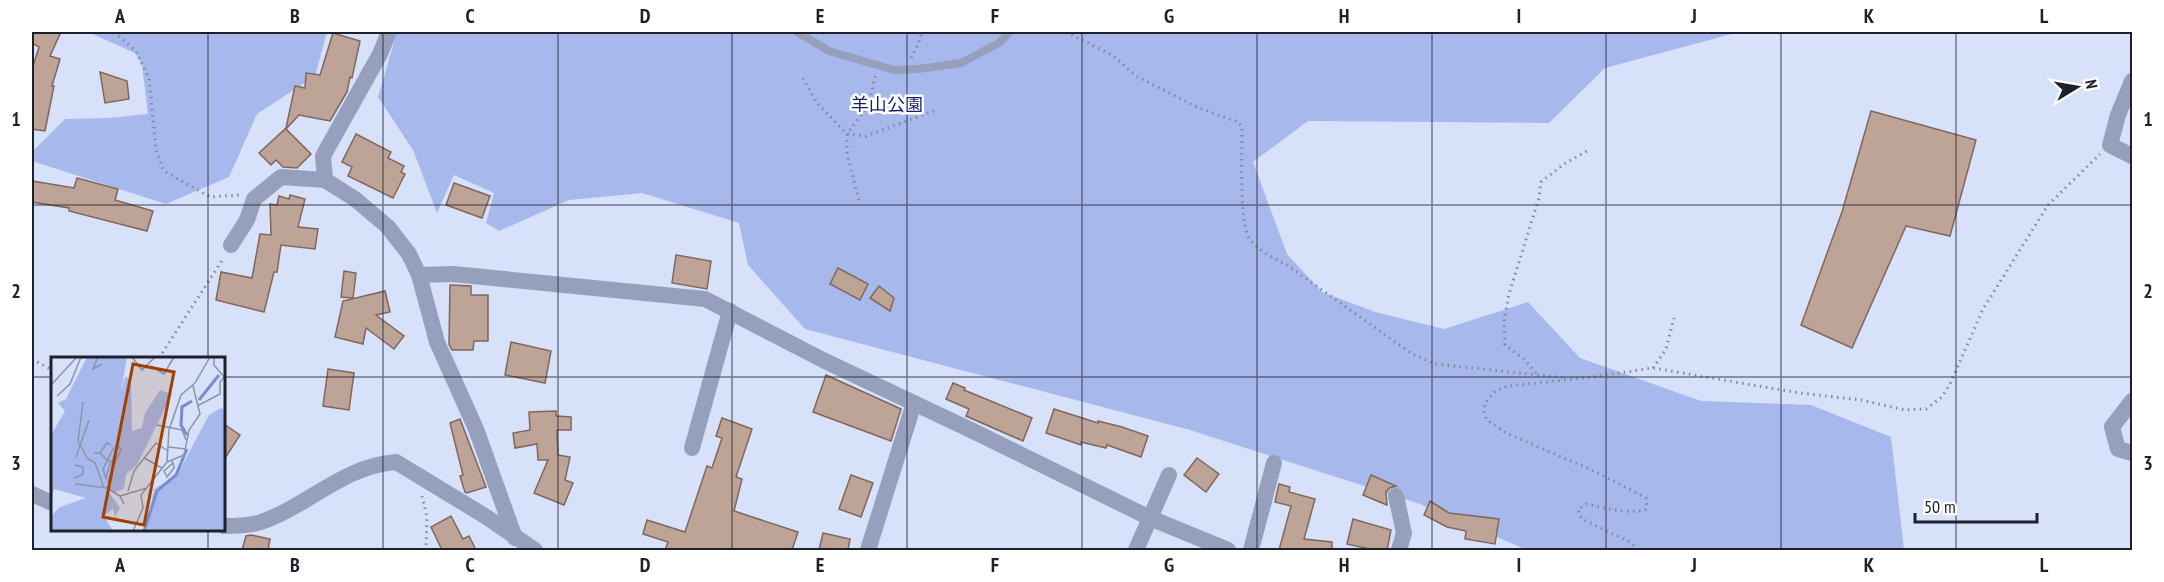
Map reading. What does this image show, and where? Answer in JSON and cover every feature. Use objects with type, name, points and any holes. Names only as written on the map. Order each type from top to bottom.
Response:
[{"type":"street","points":[[325,180],[323,156],[380,54],[389,32]]},
{"type":"street","points":[[2133,81],[2118,115],[2110,145],[2133,156]]},
{"type":"street","points":[[231,245],[247,220],[254,199],[281,177],[325,180],[355,199],[388,227],[409,254],[418,274],[437,342],[476,429],[515,538]]},
{"type":"street","points":[[418,274],[453,274],[635,290],[705,299],[825,361],[1150,518],[1228,550]]},
{"type":"street","points":[[692,448],[730,311]]},
{"type":"street","points":[[2133,402],[2112,427],[2118,448],[2133,453]]},
{"type":"street","points":[[868,550],[914,404]]},
{"type":"street","points":[[225,526],[259,523],[334,482],[379,463],[396,462],[535,550]]},
{"type":"street","points":[[1251,550],[1274,463]]},
{"type":"street","points":[[1136,550],[1169,476]]},
{"type":"street","points":[[32,494],[51,503]]},
{"type":"street","points":[[1396,496],[1404,532],[1399,550]]},
{"type":"lane","points":[[797,32],[829,51],[894,70],[961,63],[999,43],[1010,32]]},
{"type":"path","points":[[114,32],[136,51],[149,78],[156,150],[164,171],[210,197],[260,194]]},
{"type":"path","points":[[904,70],[920,42],[922,32]]},
{"type":"path","points":[[1066,32],[1112,55],[1136,76],[1199,108],[1238,122],[1242,128],[1244,221],[1249,237],[1265,253],[1287,265],[1412,354],[1435,364],[1573,378]]},
{"type":"path","points":[[859,200],[847,154],[847,134],[869,104],[877,66]]},
{"type":"path","points":[[803,78],[818,103],[847,134],[867,136],[936,110]]},
{"type":"path","points":[[1638,550],[1630,542],[1582,519],[1578,510],[1586,504],[1622,512],[1638,512],[1647,507],[1646,498],[1594,471],[1506,433],[1487,420],[1484,412],[1485,403],[1495,391],[1508,386],[1653,368],[1800,393],[1861,400],[1905,410],[1926,409],[1942,397],[1950,384],[1983,309],[2048,205],[2110,145]]},
{"type":"path","points":[[1537,375],[1524,359],[1505,345],[1504,321],[1509,294],[1536,208],[1541,182],[1564,164],[1587,151]]},
{"type":"path","points":[[160,357],[231,245]]},
{"type":"path","points":[[1653,368],[1666,349],[1674,318]]},
{"type":"path","points":[[32,359],[51,369]]},
{"type":"path","points":[[417,474],[427,517],[426,550]]},
{"type":"green space","points":[[88,32],[327,32],[315,76],[257,114],[229,177],[166,204],[32,161],[32,152],[65,119],[148,114],[142,65],[135,53]]},
{"type":"green space","name":"羊山公園","points":[[397,32],[1739,32],[1605,68],[1549,123],[1308,121],[1253,162],[1287,254],[1322,292],[1375,312],[1444,329],[1528,302],[1580,358],[1701,401],[1811,405],[1891,437],[1904,550],[1527,550],[1420,504],[1190,430],[805,329],[748,265],[739,223],[642,193],[569,200],[499,231],[486,223],[494,193],[454,175],[437,213],[413,150],[378,97]]},
{"type":"building","points":[[32,32],[61,32],[50,56],[60,59],[52,86],[54,86],[45,131],[32,129],[32,69],[39,47],[32,43]]},
{"type":"building","points":[[333,33],[360,41],[347,92],[330,121],[299,115],[286,129],[311,154],[297,168],[283,167],[276,160],[271,165],[259,153],[286,128],[295,86],[305,88],[306,73],[320,75]]},
{"type":"building","points":[[100,72],[127,81],[129,99],[105,103]]},
{"type":"building","points":[[1871,111],[1976,140],[1950,236],[1906,226],[1852,348],[1801,325],[1842,212]]},
{"type":"building","points":[[356,134],[391,152],[388,158],[404,166],[401,172],[405,174],[393,198],[348,176],[352,167],[342,162]]},
{"type":"building","points":[[77,178],[118,189],[115,200],[153,211],[147,231],[69,211],[69,208],[32,202],[32,181],[74,188]]},
{"type":"building","points":[[454,183],[490,196],[482,218],[446,205]]},
{"type":"building","points":[[290,195],[305,199],[298,227],[318,229],[315,249],[281,245],[277,272],[274,272],[264,312],[216,300],[221,272],[252,278],[260,234],[271,235],[270,204],[277,205],[279,196],[289,199]]},
{"type":"building","points":[[676,255],[711,261],[707,289],[672,283]]},
{"type":"building","points":[[838,268],[868,284],[860,300],[830,284]]},
{"type":"building","points":[[344,271],[356,273],[353,298],[341,297]]},
{"type":"building","points":[[450,285],[471,286],[471,295],[488,295],[488,341],[474,341],[473,350],[452,350],[449,344]]},
{"type":"building","points":[[879,286],[894,298],[890,311],[870,298]]},
{"type":"building","points":[[385,291],[390,312],[376,315],[404,336],[394,349],[366,328],[363,344],[335,337],[343,301]]},
{"type":"building","points":[[511,342],[551,351],[545,383],[505,375]]},
{"type":"building","points":[[328,369],[354,373],[349,410],[323,406]]},
{"type":"building","points":[[826,375],[901,409],[891,441],[813,412]]},
{"type":"building","points":[[953,383],[965,388],[964,390],[1032,418],[1023,441],[966,416],[969,409],[946,399]]},
{"type":"building","points":[[1054,409],[1148,436],[1141,457],[1107,445],[1106,448],[1081,442],[1081,445],[1046,433]]},
{"type":"building","points":[[556,411],[556,416],[571,417],[571,430],[557,430],[558,455],[570,457],[565,480],[573,483],[564,505],[534,493],[548,460],[538,460],[537,444],[515,448],[513,433],[530,430],[529,412]]},
{"type":"building","points":[[722,418],[752,429],[736,477],[742,479],[734,511],[798,532],[792,550],[665,550],[668,542],[643,534],[647,520],[685,532],[707,466],[712,468],[722,438],[716,436]]},
{"type":"building","points":[[460,419],[486,487],[467,493],[460,476],[463,475],[450,423]]},
{"type":"building","points":[[225,425],[240,435],[225,458]]},
{"type":"building","points":[[1197,458],[1219,474],[1206,492],[1184,475]]},
{"type":"building","points":[[851,475],[873,483],[861,517],[839,509]]},
{"type":"building","points":[[1371,475],[1396,486],[1389,488],[1386,492],[1387,505],[1363,495]]},
{"type":"building","points":[[1279,484],[1290,487],[1289,492],[1315,499],[1304,539],[1332,542],[1332,550],[1279,550],[1291,506],[1275,502]]},
{"type":"building","points":[[1430,501],[1449,513],[1499,519],[1495,544],[1465,539],[1466,531],[1447,527],[1424,515]]},
{"type":"building","points":[[451,516],[463,539],[469,536],[476,550],[442,550],[431,527]]},
{"type":"building","points":[[1353,519],[1391,530],[1387,550],[1374,550],[1347,544]]},
{"type":"building","points":[[823,533],[850,539],[848,550],[819,550]]},
{"type":"building","points":[[246,536],[270,539],[268,550],[242,550]]}]
